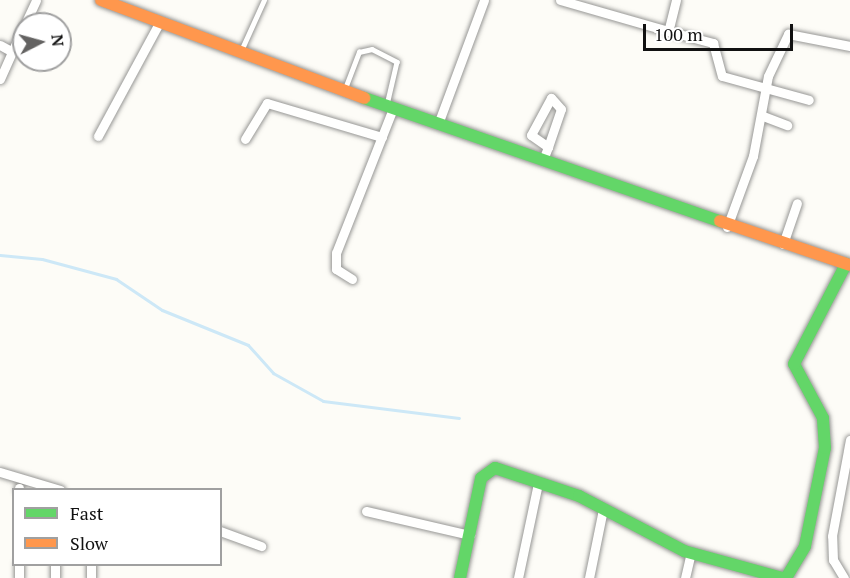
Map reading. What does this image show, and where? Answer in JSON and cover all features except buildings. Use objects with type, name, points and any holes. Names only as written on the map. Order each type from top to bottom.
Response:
[{"type":"street","points":[[101,0],[344,91],[727,227],[848,264],[794,364],[823,418],[825,448],[806,546],[784,578],[691,553],[603,509],[501,469],[484,472],[460,578]]},
{"type":"street","points":[[438,124],[484,0]]},
{"type":"street","points":[[560,0],[713,43],[722,76],[765,85],[809,100]]},
{"type":"street","points":[[668,31],[676,0]]},
{"type":"street","points":[[98,136],[159,23]]},
{"type":"street","points":[[727,227],[763,116],[765,85],[791,32],[850,46]]},
{"type":"street","points":[[0,45],[11,51],[0,79]]},
{"type":"street","points":[[543,160],[548,147],[561,110],[551,98],[531,137],[548,147]]},
{"type":"street","points":[[245,139],[267,103],[382,137]]},
{"type":"street","points":[[352,279],[336,269],[336,253],[382,137],[390,107]]},
{"type":"street","points":[[763,116],[787,125]]},
{"type":"street","points":[[783,244],[797,203]]},
{"type":"street","points":[[844,578],[833,560],[832,536],[850,440]]},
{"type":"street","points":[[0,472],[56,488]]},
{"type":"street","points":[[518,578],[538,483]]},
{"type":"street","points":[[589,578],[603,509]]},
{"type":"street","points":[[366,511],[470,535]]},
{"type":"street","points":[[222,532],[261,546]]},
{"type":"street","points":[[685,578],[691,553]]},
{"type":"lane","points":[[240,53],[264,0]]},
{"type":"lane","points":[[344,91],[359,52],[372,49],[397,62],[390,107]]},
{"type":"waterway","points":[[0,255],[42,259],[116,279],[162,310],[248,345],[273,373],[323,401],[459,418]]},
{"type":"traffic: fast","points":[[364,98],[720,221]]},
{"type":"traffic: fast","points":[[786,578],[805,546],[825,448],[823,418],[794,364],[846,264]]},
{"type":"traffic: fast","points":[[460,578],[481,478],[495,468],[579,496],[684,551],[782,578]]},
{"type":"traffic: slow","points":[[101,0],[364,98]]},
{"type":"traffic: slow","points":[[720,221],[850,265]]}]
